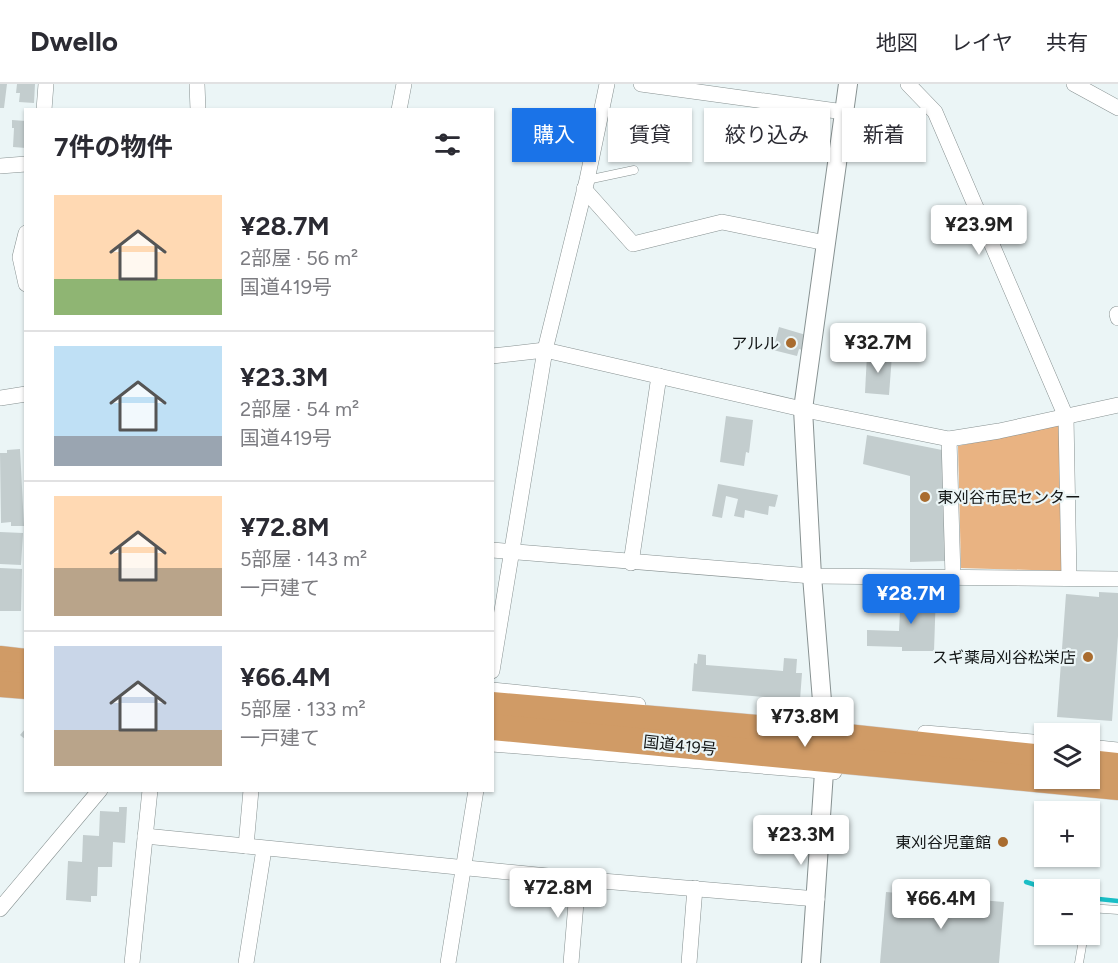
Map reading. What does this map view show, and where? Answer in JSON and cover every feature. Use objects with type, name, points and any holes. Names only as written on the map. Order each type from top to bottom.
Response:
[{"type":"highway","points":[[0,659],[24,662]]},
{"type":"highway","points":[[0,684],[24,686]]},
{"type":"highway","name":"国道419号","points":[[494,705],[1118,787]]},
{"type":"highway","name":"国道419号","points":[[494,727],[1034,758]]},
{"type":"highway","points":[[1100,764],[1118,766]]},
{"type":"street","points":[[44,108],[46,84]]},
{"type":"street","points":[[197,84],[198,108]]},
{"type":"street","points":[[399,108],[404,84]]},
{"type":"street","points":[[494,659],[545,350],[607,84]]},
{"type":"street","points":[[641,84],[842,112]]},
{"type":"street","points":[[845,108],[848,84]]},
{"type":"street","points":[[908,84],[935,112],[1066,417],[1069,578]]},
{"type":"street","points":[[1074,84],[1092,88],[1118,108]]},
{"type":"street","points":[[811,963],[817,899],[823,747],[803,409],[842,127]]},
{"type":"street","points":[[0,166],[24,164]]},
{"type":"street","points":[[585,184],[633,244],[722,222],[826,243]]},
{"type":"street","points":[[24,242],[20,257],[24,275]]},
{"type":"street","points":[[494,356],[545,350],[803,409],[949,439],[1118,405]]},
{"type":"street","points":[[631,563],[659,376]]},
{"type":"street","points":[[0,398],[24,394]]},
{"type":"street","points":[[949,439],[953,577]]},
{"type":"street","points":[[494,550],[812,576],[1118,579]]},
{"type":"street","points":[[494,690],[823,747],[850,772],[949,779],[986,786],[1118,798]]},
{"type":"street","points":[[494,744],[823,747],[1034,743]]},
{"type":"street","points":[[1100,748],[1118,750]]},
{"type":"street","points":[[0,909],[98,792]]},
{"type":"street","points":[[132,963],[150,792]]},
{"type":"street","points":[[246,846],[251,792]]},
{"type":"street","points":[[448,963],[476,792]]},
{"type":"street","points":[[145,836],[578,879],[817,899]]},
{"type":"street","points":[[247,963],[264,849]]},
{"type":"street","points":[[571,963],[578,879]]},
{"type":"street","points":[[689,963],[695,888]]},
{"type":"lane","points":[[585,184],[634,170]]},
{"type":"lane","points":[[1100,909],[1118,910]]},
{"type":"lane","points":[[1079,963],[1082,945]]},
{"type":"shaded area","points":[[1059,425],[1063,571],[961,568],[958,446]]},
{"type":"building","points":[[0,84],[7,84],[4,108],[0,108]]},
{"type":"building","points":[[17,84],[35,84],[34,103],[19,102],[20,93],[16,93]]},
{"type":"building","points":[[12,120],[24,121],[24,148],[13,147],[14,128],[12,128]]},
{"type":"building","points":[[779,327],[806,335],[802,350],[799,349],[797,356],[773,350]]},
{"type":"building","points":[[867,354],[892,355],[889,395],[865,393]]},
{"type":"building","points":[[726,416],[753,420],[749,453],[746,452],[744,466],[720,462]]},
{"type":"building","points":[[867,435],[942,450],[945,561],[910,562],[910,476],[863,464]]},
{"type":"building","points":[[20,449],[24,526],[11,526],[11,522],[1,523],[0,453]]},
{"type":"building","points":[[718,484],[778,495],[775,507],[769,506],[768,515],[745,510],[744,518],[734,516],[738,499],[726,496],[722,518],[712,516]]},
{"type":"building","points":[[0,532],[23,533],[21,565],[0,564]]},
{"type":"building","points":[[0,568],[22,569],[21,611],[0,611]]},
{"type":"building","points":[[901,591],[936,592],[934,651],[902,651],[902,647],[867,646],[867,630],[899,631]]},
{"type":"building","points":[[1099,592],[1118,593],[1118,636],[1112,721],[1057,717],[1066,594],[1099,597]]},
{"type":"building","points":[[698,654],[706,655],[706,665],[783,671],[784,658],[797,659],[796,673],[802,673],[800,700],[692,691],[694,663],[697,664]]},
{"type":"building","points":[[119,807],[127,807],[125,843],[113,842],[112,867],[98,867],[97,896],[91,896],[91,902],[66,900],[68,861],[82,862],[83,835],[99,836],[100,811],[119,812]]},
{"type":"building","points":[[886,892],[1004,902],[999,963],[880,963]]},
{"type":"waterway","points":[[1026,882],[1034,884]]},
{"type":"waterway","points":[[1100,899],[1118,901]]},
{"type":"place","name":"アルル","points":[[791,343]]},
{"type":"place","name":"東刈谷市民センター","points":[[925,497]]},
{"type":"place","name":"スギ薬局刈谷松栄店","points":[[1088,657]]},
{"type":"place","name":"東刈谷児童館","points":[[1003,842]]}]
